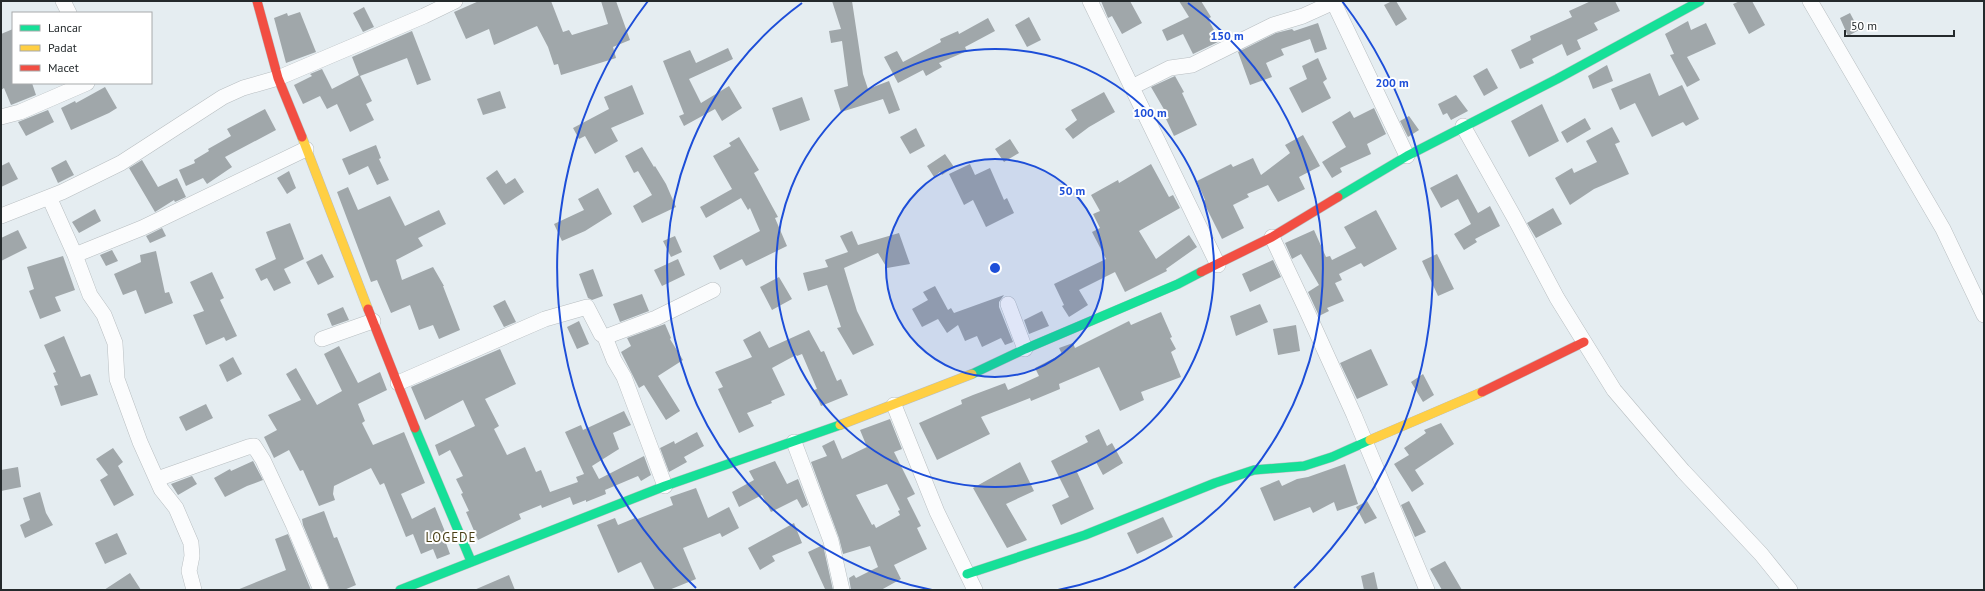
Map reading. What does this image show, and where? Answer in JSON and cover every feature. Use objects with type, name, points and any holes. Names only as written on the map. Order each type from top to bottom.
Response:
[{"type":"street","points":[[64,1],[68,12]]},
{"type":"street","points":[[257,1],[278,78],[432,472],[471,561]]},
{"type":"street","points":[[1,216],[92,179],[121,164],[223,97],[244,88],[278,78],[424,16],[455,1]]},
{"type":"street","points":[[1090,1],[1218,264]]},
{"type":"street","points":[[400,590],[666,486],[794,442],[962,379],[1026,349],[1178,284],[1272,237],[1407,156],[1462,126],[1557,79],[1700,1]]},
{"type":"street","points":[[1810,1],[1943,229],[1984,315]]},
{"type":"street","points":[[1132,87],[1170,68],[1192,65],[1274,25],[1303,16],[1334,2],[1407,156]]},
{"type":"street","points":[[1,117],[20,112],[85,84]]},
{"type":"street","points":[[1462,126],[1514,217],[1557,298],[1614,390],[1683,471],[1761,554],[1790,590]]},
{"type":"street","points":[[75,255],[142,228],[306,149]]},
{"type":"street","points":[[49,197],[75,255],[90,295],[104,315],[115,343],[117,379],[140,442],[166,497],[176,508],[191,543],[192,556],[189,571],[194,590]]},
{"type":"street","points":[[1272,237],[1308,313],[1427,590]]},
{"type":"street","points":[[605,337],[656,318],[713,290]]},
{"type":"street","points":[[1008,304],[1026,349]]},
{"type":"street","points":[[398,383],[545,319],[582,307],[587,307],[590,310],[601,334],[605,337],[614,360],[624,377],[666,486]]},
{"type":"street","points":[[322,339],[373,321]]},
{"type":"street","points":[[967,574],[1085,534],[1254,470],[1304,466],[1332,457],[1505,382],[1584,342]]},
{"type":"street","points":[[894,405],[937,512],[975,590]]},
{"type":"street","points":[[794,442],[831,541],[842,590]]},
{"type":"street","points":[[157,479],[254,446],[263,460],[294,527],[320,590]]},
{"type":"building","points":[[479,1],[551,1],[563,32],[569,30],[572,35],[608,24],[601,1],[616,1],[630,40],[613,47],[616,58],[561,75],[558,64],[554,65],[548,47],[537,26],[494,45],[489,29],[466,39],[454,12]]},
{"type":"building","points":[[832,1],[852,1],[863,74],[868,89],[889,81],[900,110],[889,114],[883,99],[841,112],[834,90],[848,86],[842,41],[831,43],[829,31],[841,29]]},
{"type":"building","points":[[1101,1],[1130,1],[1142,23],[1122,34],[1112,16],[1108,18]]},
{"type":"building","points":[[1179,1],[1201,1],[1211,17],[1208,19],[1220,41],[1193,54],[1183,34],[1167,41],[1162,30],[1189,17]]},
{"type":"building","points":[[1392,1],[1396,1],[1407,19],[1396,26],[1384,5]]},
{"type":"building","points":[[1591,1],[1615,1],[1620,11],[1594,23],[1598,30],[1577,40],[1581,49],[1567,56],[1562,44],[1532,59],[1534,63],[1520,69],[1511,50],[1531,40],[1530,36],[1572,17],[1569,11]]},
{"type":"building","points":[[1740,1],[1752,1],[1765,25],[1749,34],[1733,4]]},
{"type":"building","points":[[364,7],[374,27],[363,32],[353,13]]},
{"type":"building","points":[[300,12],[316,52],[286,63],[274,18],[287,13],[288,16]]},
{"type":"building","points":[[1850,13],[1859,30],[1848,36],[1840,18]]},
{"type":"building","points":[[1029,17],[1041,40],[1027,47],[1015,25]]},
{"type":"building","points":[[988,18],[995,31],[965,47],[967,51],[939,63],[942,67],[926,76],[923,70],[898,83],[884,57],[897,51],[903,62],[941,42],[940,39],[958,31],[959,34]]},
{"type":"building","points":[[1688,21],[1691,30],[1706,23],[1716,44],[1687,57],[1700,80],[1687,87],[1670,55],[1674,54],[1665,34]]},
{"type":"building","points":[[1318,23],[1327,49],[1315,53],[1310,39],[1281,49],[1284,55],[1266,63],[1272,77],[1250,85],[1238,52],[1276,33],[1292,29],[1294,31]]},
{"type":"building","points":[[12,29],[12,84],[32,84],[36,95],[11,105],[4,88],[1,90],[1,34]]},
{"type":"building","points":[[412,31],[431,80],[417,85],[407,58],[360,76],[372,101],[366,104],[374,120],[350,132],[337,104],[327,109],[320,96],[303,104],[294,85],[312,76],[310,74],[322,69],[332,89],[359,75],[352,57]]},
{"type":"building","points":[[728,48],[733,59],[689,79],[701,103],[729,86],[742,108],[722,121],[715,109],[684,126],[679,116],[684,114],[663,61],[690,50],[696,63]]},
{"type":"building","points":[[1318,58],[1327,79],[1323,82],[1331,98],[1302,113],[1289,88],[1307,79],[1302,66]]},
{"type":"building","points":[[1607,65],[1613,81],[1593,89],[1588,76]]},
{"type":"building","points":[[1487,68],[1498,88],[1484,96],[1473,76]]},
{"type":"building","points":[[1650,73],[1659,96],[1682,85],[1699,119],[1686,126],[1683,122],[1652,137],[1635,103],[1620,110],[1611,89]]},
{"type":"building","points":[[1175,76],[1184,92],[1182,93],[1197,125],[1174,136],[1166,119],[1169,118],[1151,87]]},
{"type":"building","points":[[632,85],[644,114],[611,128],[618,141],[595,154],[585,136],[579,139],[573,128],[609,109],[604,97]]},
{"type":"building","points":[[105,87],[117,108],[71,130],[61,108],[75,101],[76,103]]},
{"type":"building","points":[[500,91],[506,108],[483,115],[477,99]]},
{"type":"building","points":[[1104,92],[1115,112],[1089,127],[1073,139],[1065,129],[1077,120],[1071,110]]},
{"type":"building","points":[[1456,95],[1468,111],[1451,120],[1447,113],[1443,115],[1438,104]]},
{"type":"building","points":[[802,97],[810,120],[780,131],[772,108]]},
{"type":"building","points":[[1542,104],[1559,141],[1529,157],[1511,121]]},
{"type":"building","points":[[1374,108],[1386,134],[1367,144],[1371,154],[1340,168],[1342,172],[1332,178],[1322,162],[1346,147],[1332,122],[1350,111],[1354,118]]},
{"type":"building","points":[[265,109],[276,130],[225,157],[232,167],[207,184],[203,178],[186,186],[179,170],[195,163],[194,160],[209,151],[208,149],[231,136],[227,129]]},
{"type":"building","points":[[48,110],[54,122],[26,136],[18,122]]},
{"type":"building","points":[[1409,116],[1419,130],[1408,137],[1400,121]]},
{"type":"building","points":[[1585,118],[1591,129],[1567,143],[1561,132]]},
{"type":"building","points":[[1612,127],[1620,142],[1615,144],[1629,174],[1594,189],[1570,205],[1555,178],[1572,168],[1574,173],[1597,162],[1586,141]]},
{"type":"building","points":[[916,128],[925,146],[910,154],[900,137]]},
{"type":"building","points":[[1303,135],[1320,166],[1299,177],[1305,189],[1278,202],[1268,185],[1247,194],[1249,197],[1233,205],[1244,228],[1222,239],[1203,201],[1205,200],[1197,181],[1231,164],[1233,167],[1253,158],[1261,175],[1290,153],[1285,145]]},
{"type":"building","points":[[739,137],[759,170],[754,173],[778,217],[775,218],[787,246],[746,266],[742,259],[720,270],[713,256],[760,231],[750,208],[748,210],[741,198],[706,218],[700,207],[732,189],[713,156],[731,146],[729,143]]},
{"type":"building","points":[[1010,139],[1019,153],[1004,162],[995,149]]},
{"type":"building","points":[[376,145],[381,158],[379,159],[389,180],[377,185],[368,166],[349,175],[342,159]]},
{"type":"building","points":[[642,147],[666,184],[676,207],[642,223],[633,206],[652,195],[638,171],[634,173],[625,156]]},
{"type":"building","points":[[945,154],[954,167],[942,175],[940,172],[934,177],[927,166]]},
{"type":"building","points":[[66,160],[74,175],[58,183],[51,168]]},
{"type":"building","points":[[142,160],[158,187],[177,178],[186,197],[175,202],[174,200],[155,212],[129,168]]},
{"type":"building","points":[[9,162],[18,179],[1,187],[1,166]]},
{"type":"building","points":[[970,164],[975,175],[990,168],[1004,200],[1007,198],[1014,213],[986,227],[973,200],[964,205],[949,174]]},
{"type":"building","points":[[1151,164],[1169,197],[1173,195],[1180,208],[1139,231],[1156,259],[1189,235],[1197,247],[1166,269],[1167,271],[1125,292],[1115,272],[1079,290],[1088,305],[1069,317],[1062,306],[1064,305],[1054,284],[1106,259],[1092,232],[1100,228],[1093,214],[1100,211],[1091,195],[1118,180],[1119,183]]},
{"type":"building","points":[[497,170],[506,184],[515,178],[524,192],[504,205],[486,178]]},
{"type":"building","points":[[289,171],[296,188],[287,194],[277,178]]},
{"type":"building","points":[[1457,174],[1478,213],[1490,206],[1500,226],[1475,239],[1477,242],[1464,250],[1454,234],[1471,224],[1458,199],[1441,208],[1430,188]]},
{"type":"building","points":[[348,187],[358,210],[390,196],[405,226],[439,210],[446,224],[418,238],[423,246],[396,260],[402,280],[433,267],[444,286],[460,330],[439,339],[433,325],[419,330],[410,305],[391,313],[377,280],[371,282],[337,192]]},
{"type":"building","points":[[598,188],[612,214],[585,231],[562,241],[554,224],[584,210],[578,199]]},
{"type":"building","points":[[1553,208],[1562,224],[1536,238],[1527,223]]},
{"type":"building","points":[[95,209],[101,221],[79,233],[72,222]]},
{"type":"building","points":[[1376,210],[1397,249],[1364,267],[1361,263],[1339,274],[1342,280],[1335,283],[1344,301],[1327,308],[1329,311],[1319,316],[1308,292],[1319,285],[1301,254],[1292,259],[1285,243],[1314,230],[1326,257],[1330,256],[1332,260],[1356,248],[1344,227]]},
{"type":"building","points":[[290,223],[304,259],[284,269],[291,283],[274,291],[267,278],[261,281],[255,269],[276,259],[266,232]]},
{"type":"building","points":[[162,228],[166,236],[150,243],[146,236]]},
{"type":"building","points":[[18,230],[27,248],[1,261],[1,238]]},
{"type":"building","points":[[852,231],[858,245],[899,233],[910,264],[887,268],[878,253],[844,268],[857,311],[874,345],[853,355],[837,328],[841,327],[827,285],[808,291],[803,273],[828,267],[825,260],[848,252],[840,236]]},
{"type":"building","points":[[675,236],[682,252],[671,257],[663,241]]},
{"type":"building","points":[[112,250],[118,261],[106,266],[100,255]]},
{"type":"building","points":[[156,251],[165,293],[169,292],[173,303],[145,314],[136,290],[123,295],[114,274],[141,262],[140,255]]},
{"type":"building","points":[[322,254],[334,277],[318,285],[306,262]]},
{"type":"building","points":[[1437,254],[1454,289],[1438,296],[1422,261]]},
{"type":"building","points":[[63,256],[75,290],[55,297],[61,311],[40,319],[29,291],[34,289],[27,267]]},
{"type":"building","points":[[678,259],[685,275],[662,286],[654,270]]},
{"type":"building","points":[[1273,260],[1281,277],[1250,292],[1242,274]]},
{"type":"building","points":[[593,269],[603,296],[592,300],[588,298],[579,274]]},
{"type":"building","points":[[212,272],[224,298],[220,300],[237,336],[226,341],[224,337],[206,345],[193,315],[204,311],[190,282]]},
{"type":"building","points":[[779,277],[792,299],[772,310],[760,287]]},
{"type":"building","points":[[935,286],[948,310],[951,308],[954,313],[1004,295],[999,302],[999,307],[1013,342],[1005,345],[1001,338],[982,347],[977,336],[965,341],[958,325],[947,333],[938,319],[922,327],[912,309],[928,300],[923,292]]},
{"type":"building","points":[[642,294],[649,311],[620,322],[613,304]]},
{"type":"building","points":[[505,300],[516,322],[504,327],[493,306]]},
{"type":"building","points":[[1260,304],[1268,322],[1236,336],[1230,316]]},
{"type":"building","points":[[343,307],[349,320],[332,326],[327,314]]},
{"type":"building","points":[[1042,311],[1049,326],[1029,334],[1024,320]]},
{"type":"building","points":[[1161,312],[1172,337],[1170,338],[1176,349],[1171,352],[1181,377],[1141,392],[1144,400],[1120,411],[1099,367],[1059,384],[1060,389],[1031,401],[1030,398],[981,417],[990,434],[937,460],[919,423],[962,404],[961,400],[973,395],[1005,383],[1008,390],[1039,376],[1035,368],[1062,354],[1059,348],[1073,343],[1075,348],[1129,321],[1131,325]]},
{"type":"building","points":[[579,321],[589,344],[577,349],[567,327]]},
{"type":"building","points":[[665,324],[671,338],[670,339],[683,360],[658,376],[680,411],[666,420],[644,385],[639,388],[621,352],[631,346],[627,338]]},
{"type":"building","points":[[1296,325],[1300,351],[1278,355],[1273,329]]},
{"type":"building","points":[[809,330],[821,352],[824,351],[837,381],[841,379],[848,395],[821,406],[814,390],[817,389],[802,354],[796,355],[772,368],[785,395],[771,401],[772,403],[747,413],[754,426],[739,433],[718,389],[723,387],[715,372],[752,357],[743,340],[760,331],[769,348]]},
{"type":"building","points":[[64,336],[81,377],[90,374],[98,395],[61,406],[54,386],[58,385],[53,373],[56,372],[44,345]]},
{"type":"building","points":[[339,346],[358,383],[380,372],[387,390],[358,404],[365,421],[362,423],[373,445],[404,432],[425,483],[401,494],[412,519],[435,507],[446,534],[443,535],[450,554],[437,559],[433,549],[421,554],[413,534],[406,537],[384,483],[380,485],[371,468],[334,486],[333,494],[335,500],[319,506],[303,470],[300,471],[289,450],[274,458],[264,437],[277,430],[268,415],[301,400],[286,374],[296,368],[317,405],[342,391],[324,354]]},
{"type":"building","points":[[500,349],[516,384],[485,399],[499,426],[494,429],[507,455],[525,447],[536,472],[541,470],[550,492],[578,482],[576,477],[584,474],[565,432],[581,425],[583,430],[624,411],[631,425],[613,433],[619,449],[592,466],[599,479],[644,456],[651,475],[641,481],[638,476],[605,490],[606,494],[586,502],[586,500],[573,505],[570,497],[542,508],[541,505],[519,514],[521,519],[478,540],[466,512],[469,511],[461,494],[463,493],[456,479],[463,476],[450,450],[439,456],[435,445],[475,426],[463,400],[425,420],[411,387]]},
{"type":"building","points":[[1371,349],[1388,385],[1357,399],[1340,363]]},
{"type":"building","points":[[233,357],[242,374],[227,382],[219,365]]},
{"type":"building","points":[[1423,374],[1434,395],[1423,402],[1411,382]]},
{"type":"building","points":[[206,404],[213,418],[186,431],[179,417]]},
{"type":"building","points":[[890,419],[902,449],[894,452],[915,494],[907,498],[921,526],[917,528],[927,549],[894,565],[901,579],[881,590],[851,590],[849,578],[854,575],[856,578],[878,567],[870,546],[843,554],[839,538],[811,462],[827,456],[822,446],[834,440],[842,459],[867,447],[860,430]],"holes":[[[887,484],[900,510],[898,511],[900,515],[876,528],[874,524],[872,525],[856,495]]]},
{"type":"building","points":[[1441,423],[1454,444],[1415,470],[1424,484],[1412,492],[1394,464],[1409,455],[1404,448],[1426,433],[1424,430]]},
{"type":"building","points":[[1099,429],[1107,446],[1112,443],[1123,463],[1103,475],[1096,462],[1077,472],[1094,509],[1061,525],[1052,505],[1069,497],[1051,461],[1088,442],[1085,436]]},
{"type":"building","points":[[697,432],[704,446],[684,457],[687,462],[669,472],[660,448],[674,441],[675,444]]},
{"type":"building","points":[[113,448],[123,462],[118,466],[134,495],[114,506],[100,480],[108,475],[96,459]]},
{"type":"building","points":[[253,461],[263,480],[225,497],[214,478],[230,469],[231,471]]},
{"type":"building","points":[[775,461],[787,484],[798,479],[808,505],[802,508],[797,499],[771,512],[762,495],[739,507],[732,492],[754,480],[749,471]]},
{"type":"building","points":[[1020,462],[1034,491],[1006,504],[1027,540],[1007,548],[973,488]]},
{"type":"building","points":[[1345,464],[1358,504],[1337,511],[1334,502],[1313,513],[1310,507],[1274,521],[1260,488],[1279,480],[1282,486],[1297,479],[1308,477]]},
{"type":"building","points":[[18,467],[21,487],[1,491],[1,470]]},
{"type":"building","points":[[192,476],[197,484],[178,495],[171,484]]},
{"type":"building","points":[[696,488],[708,518],[729,507],[739,528],[722,537],[720,533],[683,548],[696,579],[669,590],[655,590],[641,562],[618,573],[597,525],[615,518],[618,525],[635,518],[635,520],[673,505],[670,497]]},
{"type":"building","points":[[40,492],[46,513],[53,525],[25,538],[20,525],[30,520],[23,498]]},
{"type":"building","points":[[1367,501],[1377,518],[1365,524],[1356,507]]},
{"type":"building","points":[[1409,501],[1426,532],[1415,537],[1401,505]]},
{"type":"building","points":[[324,511],[334,538],[337,537],[356,585],[344,590],[330,590],[303,525],[302,519]]},
{"type":"building","points":[[1163,517],[1173,537],[1137,554],[1127,533]]},
{"type":"building","points":[[794,523],[802,543],[772,556],[775,561],[760,570],[748,548]]},
{"type":"building","points":[[117,533],[127,554],[105,564],[95,543]]},
{"type":"building","points":[[288,534],[311,590],[237,590],[286,570],[275,539]]},
{"type":"building","points":[[823,545],[833,590],[823,590],[825,589],[808,552]]},
{"type":"building","points":[[1445,561],[1462,590],[1442,590],[1430,569]]},
{"type":"building","points":[[1374,572],[1378,590],[1364,590],[1361,576]]},
{"type":"building","points":[[130,573],[141,590],[104,590]]},
{"type":"building","points":[[509,575],[515,590],[474,590]]},
{"type":"traffic: fast","points":[[1338,197],[1407,156],[1557,79],[1700,1]]},
{"type":"traffic: fast","points":[[972,374],[1025,349],[1178,284],[1201,272]]},
{"type":"traffic: fast","points":[[400,590],[665,486],[840,425]]},
{"type":"traffic: fast","points":[[415,428],[471,561]]},
{"type":"traffic: fast","points":[[967,574],[1085,535],[1215,483],[1254,470],[1304,466],[1332,457],[1370,440]]},
{"type":"traffic: slow","points":[[302,137],[368,309]]},
{"type":"traffic: slow","points":[[840,425],[972,374]]},
{"type":"traffic: slow","points":[[1370,440],[1482,392]]},
{"type":"traffic: jam","points":[[257,1],[278,78],[302,137]]},
{"type":"traffic: jam","points":[[1201,272],[1272,237],[1338,197]]},
{"type":"traffic: jam","points":[[368,309],[415,428]]},
{"type":"traffic: jam","points":[[1482,392],[1584,342]]},
{"type":"district","name":"LOGEDE","points":[[451,537]]}]
